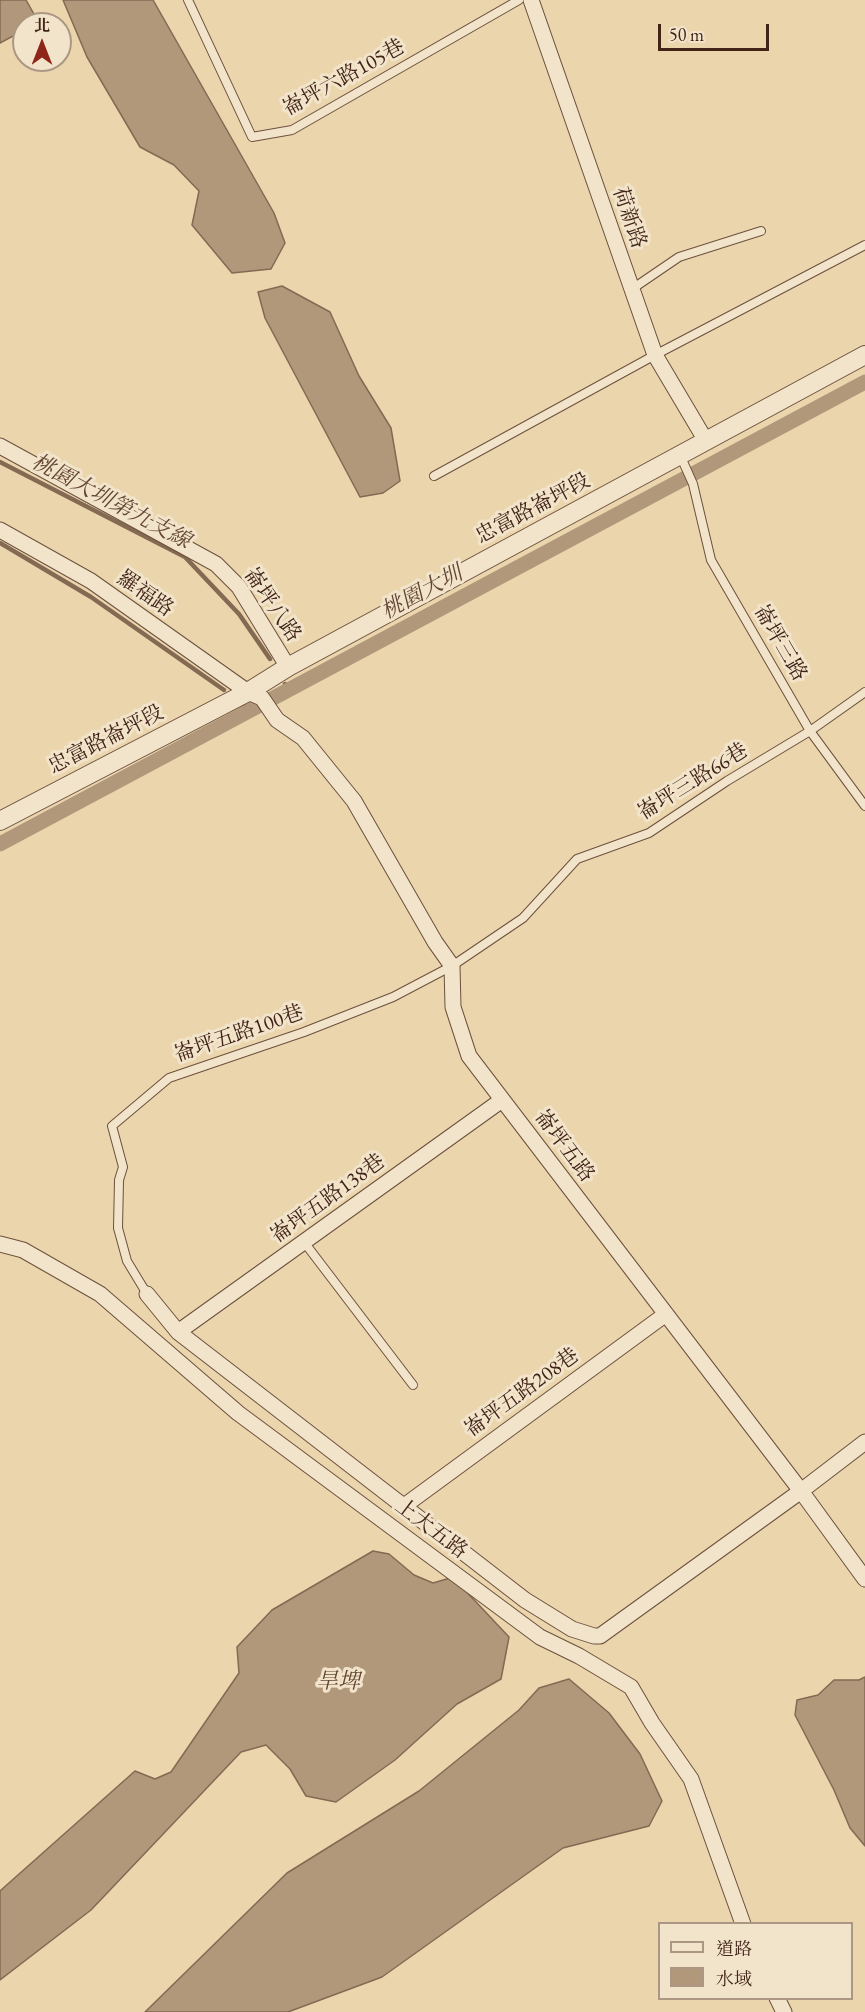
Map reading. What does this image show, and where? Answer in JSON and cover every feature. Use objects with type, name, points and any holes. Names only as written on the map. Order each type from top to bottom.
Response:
[{"type":"street","name":"荷新路","points":[[531,0],[655,355],[706,441]]},
{"type":"street","name":"忠富路崙坪段","points":[[0,821],[255,695],[288,667],[681,458],[706,441],[865,355]]},
{"type":"street","name":"崙坪八路","points":[[0,446],[216,564],[239,588],[288,667]]},
{"type":"street","name":"羅福路","points":[[0,530],[92,581],[255,695]]},
{"type":"street","points":[[255,695],[277,720],[303,738],[354,801],[435,942],[452,966]]},
{"type":"street","name":"崙坪五路","points":[[452,966],[453,1007],[469,1056],[801,1491],[865,1580]]},
{"type":"street","name":"崙坪五路138巷","points":[[178,1332],[502,1100]]},
{"type":"street","name":"上大五路","points":[[0,1244],[23,1250],[100,1294],[238,1413],[540,1637],[579,1656],[631,1687],[690,1779],[743,1922]]},
{"type":"street","points":[[147,1294],[178,1332],[525,1600],[573,1629],[594,1636],[600,1636],[865,1442]]},
{"type":"street","name":"崙坪五路208巷","points":[[404,1506],[666,1314]]},
{"type":"street","points":[[573,1629],[579,1656]]},
{"type":"lane","name":"崙坪六路105巷","points":[[188,0],[252,137],[292,130],[519,0]]},
{"type":"lane","points":[[632,289],[679,257],[761,231]]},
{"type":"lane","points":[[434,476],[655,355],[865,245]]},
{"type":"lane","name":"崙坪三路","points":[[681,458],[693,484],[711,560],[810,731],[865,806]]},
{"type":"lane","name":"崙坪三路66巷","points":[[452,966],[523,918],[578,859],[649,833],[727,781],[810,731],[865,692]]},
{"type":"lane","name":"崙坪五路100巷","points":[[147,1294],[127,1261],[118,1228],[118,1180],[123,1167],[112,1126],[169,1078],[304,1032],[393,997],[452,966]]},
{"type":"lane","points":[[304,1242],[413,1385]]},
{"type":"water","points":[[0,0],[26,0],[33,12],[12,12],[12,36],[0,43]]},
{"type":"water","points":[[63,0],[153,0],[274,213],[285,243],[271,269],[232,273],[192,225],[199,191],[174,165],[140,147],[87,57],[72,21],[72,12],[68,12]]},
{"type":"water","points":[[282,286],[330,312],[359,376],[391,428],[400,481],[383,493],[360,497],[265,318],[258,292]]},
{"type":"water","name":"旱埤","points":[[373,1551],[389,1554],[414,1575],[433,1583],[450,1578],[461,1586],[509,1637],[501,1679],[457,1704],[395,1760],[336,1802],[306,1796],[290,1769],[266,1745],[241,1752],[91,1910],[0,1980],[0,1891],[135,1771],[155,1779],[171,1772],[239,1673],[237,1647],[272,1610]]},
{"type":"water","points":[[865,1677],[865,1846],[850,1828],[834,1790],[795,1715],[797,1700],[818,1695],[834,1680],[859,1680]]},
{"type":"water","points":[[569,1679],[609,1713],[640,1754],[662,1801],[649,1826],[563,1848],[382,1977],[288,2012],[145,2012],[287,1873],[419,1791],[519,1710],[539,1688]]},
{"type":"waterway","name":"桃園大圳","points":[[0,844],[865,382]]},
{"type":"waterway","name":"桃園大圳第九支線","points":[[0,462],[185,557],[239,614],[270,659]]},
{"type":"waterway","points":[[0,543],[91,597],[224,690]]},
{"type":"waterway","name":"桃園大圳第九支線","points":[[285,684],[289,690]]},
{"type":"waterway","name":"桃園大圳","points":[[244,706],[252,710]]}]
